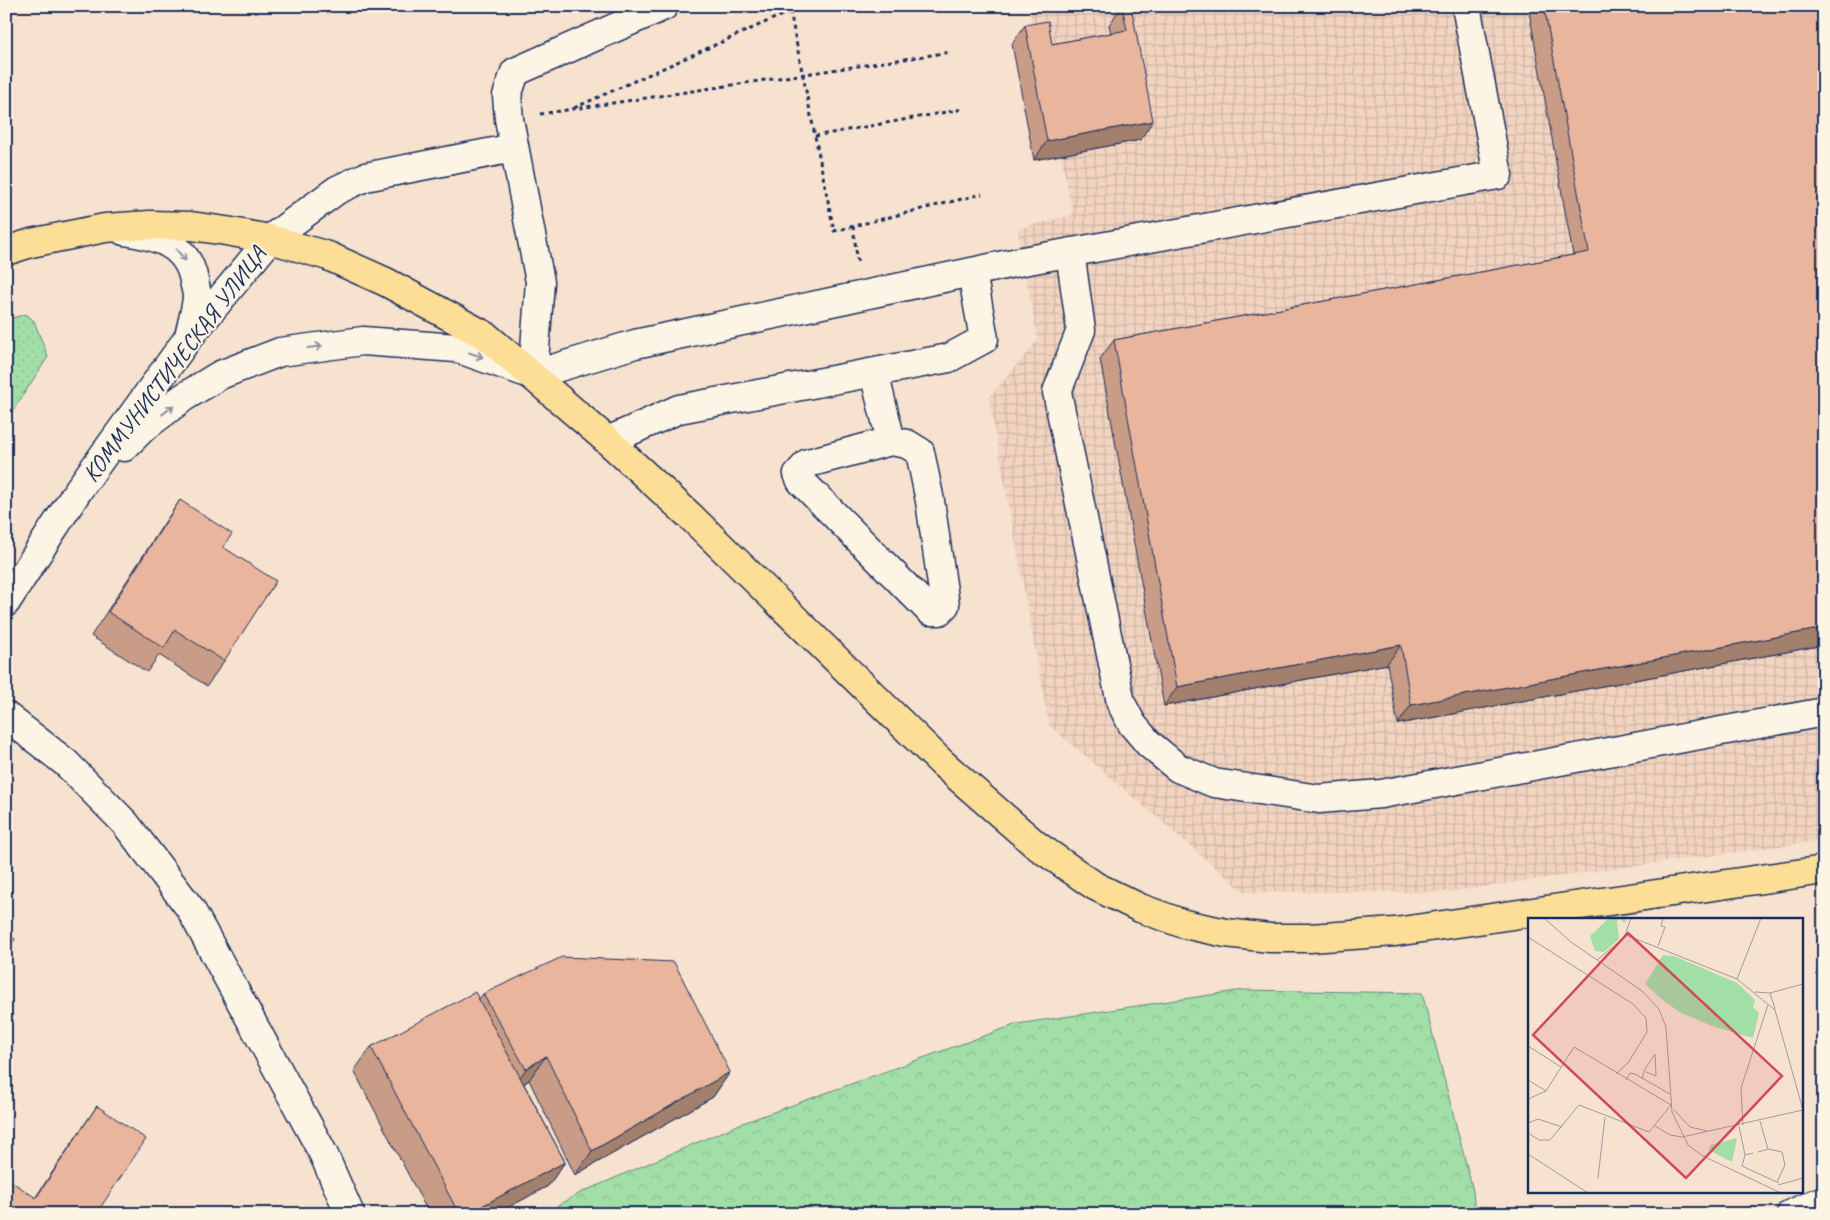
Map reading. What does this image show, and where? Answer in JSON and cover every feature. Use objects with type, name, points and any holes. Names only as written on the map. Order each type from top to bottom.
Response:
[{"type":"main road","points":[[6,251],[31,243],[105,228],[150,225],[191,226],[270,239],[328,256],[429,304],[486,336],[608,441],[689,515],[942,763],[1036,845],[1095,886],[1140,908],[1184,924],[1226,933],[1270,938],[1310,938],[1395,932],[1824,870]]},
{"type":"street","points":[[664,6],[515,72],[507,96],[509,118],[540,282],[533,375],[635,344],[972,272],[1070,252],[1498,175],[1466,6]]},
{"type":"street","name":"КОММУНИСТИЧЕСКАЯ УЛИЦА","points":[[6,602],[79,489],[189,337],[270,239],[337,190],[365,177],[514,148]]},
{"type":"street","points":[[105,228],[147,234],[168,242],[183,255],[193,273],[197,296],[189,337]]},
{"type":"street","points":[[1070,252],[1081,330],[1057,392],[1121,703],[1132,724],[1150,744],[1178,768],[1214,783],[1319,799],[1336,798],[1381,794],[1824,712]]},
{"type":"street","points":[[608,441],[679,408],[949,358],[984,338],[972,272]]},
{"type":"street","name":"КОММУНИСТИЧЕСКАЯ УЛИЦА","points":[[79,489],[142,429],[184,397],[220,376],[280,352],[363,341],[456,348],[533,375]]},
{"type":"street","points":[[874,373],[891,441]]},
{"type":"street","points":[[891,441],[907,444],[920,452],[930,501],[945,605],[939,612],[930,611],[801,481],[798,474],[808,462],[891,441]]},
{"type":"street","points":[[6,716],[66,763],[125,823],[190,908],[324,1153],[350,1214]]},
{"type":"street","points":[[1791,1214],[1824,1200]]},
{"type":"path","points":[[570,110],[802,6]]},
{"type":"path","points":[[790,11],[834,231],[982,194]]},
{"type":"path","points":[[509,118],[951,52]]},
{"type":"path","points":[[815,136],[963,109]]},
{"type":"path","points":[[853,226],[863,295]]},
{"type":"shaded area","points":[[1028,6],[1824,6],[1824,840],[1446,892],[1244,892],[1049,725],[989,398],[1038,340],[1017,229],[1073,215],[1061,155],[1034,160],[1012,44],[1035,40]]},
{"type":"green space","points":[[26,314],[34,321],[48,357],[6,421],[6,320]]},
{"type":"green space","points":[[1243,990],[1422,993],[1473,1191],[1475,1214],[544,1214],[580,1193],[740,1124],[1017,1024]]},
{"type":"building","points":[[1122,6],[1131,6],[1153,121],[1047,141],[1025,25],[1048,21],[1052,44],[1127,30]]},
{"type":"building","points":[[1544,6],[1824,6],[1824,628],[1411,705],[1401,645],[1177,687],[1114,340],[1589,252]]},
{"type":"building","points":[[180,500],[232,534],[223,547],[276,581],[224,661],[175,630],[164,648],[108,612]]},
{"type":"building","points":[[6,934],[15,939],[6,952]]},
{"type":"building","points":[[562,957],[674,962],[730,1072],[592,1151],[546,1056],[526,1069],[483,994]]},
{"type":"building","points":[[475,992],[565,1162],[467,1214],[459,1214],[371,1047]]},
{"type":"building","points":[[97,1106],[146,1139],[96,1214],[6,1214],[6,1178],[36,1198]]}]
